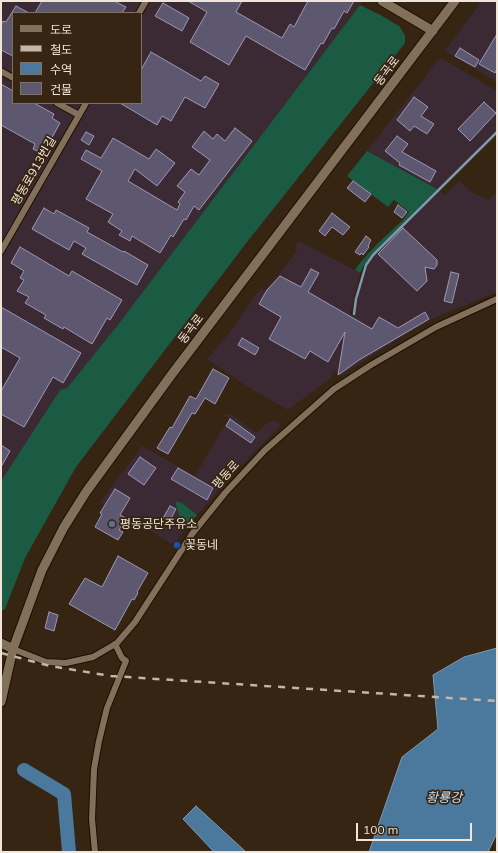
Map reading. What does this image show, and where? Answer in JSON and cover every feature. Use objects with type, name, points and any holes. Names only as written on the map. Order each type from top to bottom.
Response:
[{"type":"main road","points":[[382,1],[433,31]]},
{"type":"main road","name":"동곡로","points":[[1,702],[13,649],[42,570],[64,527],[86,492],[177,367],[455,1]]},
{"type":"main road","name":"평동로","points":[[1,643],[13,649]]},
{"type":"street","points":[[140,12],[146,1]]},
{"type":"street","points":[[1,71],[12,77]]},
{"type":"street","points":[[59,104],[79,116]]},
{"type":"street","name":"평동로913번길","points":[[1,251],[85,104]]},
{"type":"street","name":"평동로","points":[[13,649],[42,660],[66,663],[93,657],[116,644],[135,622],[192,534],[225,493],[265,450],[340,385],[436,327],[497,298]]},
{"type":"street","points":[[95,852],[92,819],[94,769],[107,708],[126,661],[122,658],[116,644]]},
{"type":"shaded area","points":[[1,1],[363,1],[117,326],[67,388],[60,390],[1,481]]},
{"type":"shaded area","points":[[482,1],[497,1],[497,82],[445,51]]},
{"type":"shaded area","points":[[443,59],[497,91],[497,129],[437,189],[367,151],[438,60]]},
{"type":"shaded area","points":[[459,181],[473,193],[489,200],[497,191],[497,292],[434,318],[386,346],[342,375],[334,371],[331,378],[288,410],[248,387],[207,359],[227,336],[261,288],[265,291],[297,251],[295,247],[299,241],[360,273],[350,314],[354,316],[360,286],[368,264],[374,255],[440,191],[445,195]]},
{"type":"shaded area","points":[[221,413],[232,415],[257,433],[267,423],[272,421],[276,421],[280,426],[238,469],[197,515],[175,502],[181,522],[187,527],[173,545],[100,502],[142,446],[195,476],[229,418]]},
{"type":"green space","points":[[360,5],[399,26],[405,35],[405,43],[247,242],[76,467],[25,558],[5,609],[1,611],[1,481],[60,390],[67,388],[117,326]]},
{"type":"green space","points":[[367,151],[437,189],[372,254],[360,273],[355,270],[359,264],[377,244],[403,220],[409,212],[394,200],[388,207],[347,176]]},
{"type":"green space","points":[[175,501],[182,503],[197,515],[187,527],[181,522]]},
{"type":"water","name":"황룡강","points":[[497,648],[497,833],[488,852],[369,852],[402,757],[438,729],[433,675],[464,657]]},
{"type":"water","points":[[196,806],[246,852],[214,852],[183,819]]},
{"type":"building","points":[[42,1],[114,1],[126,7],[123,12],[36,12]]},
{"type":"building","points":[[188,1],[242,1],[236,12],[282,38],[290,24],[294,27],[308,1],[354,1],[347,13],[344,11],[334,29],[332,28],[323,44],[321,43],[305,70],[246,36],[229,65],[190,42],[207,12]]},
{"type":"building","points":[[163,3],[189,18],[182,31],[155,16]]},
{"type":"building","points":[[16,6],[27,12],[12,12]]},
{"type":"building","points":[[12,12],[12,56],[1,50],[1,25],[3,21],[6,22]]},
{"type":"building","points":[[497,34],[497,69],[495,73],[479,64]]},
{"type":"building","points":[[460,48],[479,60],[475,67],[455,56]]},
{"type":"building","points":[[151,52],[201,81],[205,76],[219,84],[205,108],[185,97],[171,121],[162,116],[157,125],[122,104],[142,104],[142,68]]},
{"type":"building","points":[[1,84],[12,90],[12,104],[36,104],[54,114],[52,118],[60,123],[43,154],[33,149],[35,144],[1,125]]},
{"type":"building","points":[[414,97],[428,107],[421,116],[434,124],[427,134],[414,126],[410,131],[397,120]]},
{"type":"building","points":[[484,102],[496,113],[470,141],[458,129]]},
{"type":"building","points":[[235,128],[252,141],[199,210],[194,206],[186,220],[184,219],[173,237],[171,235],[160,253],[132,236],[130,241],[119,235],[122,231],[108,222],[113,214],[86,199],[102,171],[81,159],[86,150],[101,158],[113,138],[149,159],[156,149],[175,163],[157,186],[135,169],[128,181],[177,210],[180,204],[178,202],[185,192],[177,186],[191,169],[199,175],[210,160],[192,147],[204,131],[213,139],[217,134],[225,141]]},
{"type":"building","points":[[86,132],[94,136],[89,145],[81,140]]},
{"type":"building","points":[[397,136],[408,144],[402,152],[436,171],[430,182],[399,165],[400,163],[385,151]]},
{"type":"building","points":[[353,181],[371,194],[365,202],[347,188]]},
{"type":"building","points":[[398,205],[407,212],[402,218],[394,212]]},
{"type":"building","points":[[44,208],[54,214],[56,210],[89,228],[87,232],[148,265],[137,285],[82,254],[86,248],[74,241],[69,250],[32,229]]},
{"type":"building","points":[[332,213],[350,227],[343,235],[332,227],[325,236],[319,231]]},
{"type":"building","points":[[403,228],[437,260],[437,265],[434,269],[425,267],[427,281],[417,291],[378,254]]},
{"type":"building","points":[[366,236],[371,240],[368,246],[369,247],[363,255],[361,253],[360,255],[355,252]]},
{"type":"building","points":[[20,247],[69,276],[72,271],[122,300],[110,320],[107,318],[92,344],[64,327],[63,329],[44,318],[46,315],[25,303],[29,297],[17,291],[24,280],[20,278],[24,271],[11,263]]},
{"type":"building","points":[[311,269],[319,273],[308,292],[372,329],[379,317],[398,328],[425,312],[429,319],[359,360],[338,375],[345,332],[328,362],[310,351],[305,359],[269,339],[281,317],[259,304],[267,290],[280,276],[301,287]]},
{"type":"building","points":[[451,272],[459,274],[452,303],[444,301]]},
{"type":"building","points":[[1,307],[81,353],[63,383],[53,377],[24,427],[1,414],[1,391],[20,358],[1,347]]},
{"type":"building","points":[[242,338],[259,348],[255,355],[238,345]]},
{"type":"building","points":[[213,369],[229,378],[215,404],[205,398],[195,414],[192,413],[168,454],[157,448],[170,427],[172,428],[190,396],[196,399]]},
{"type":"building","points":[[230,419],[255,437],[251,443],[226,426]]},
{"type":"building","points":[[1,445],[10,451],[1,467]]},
{"type":"building","points":[[140,457],[156,468],[144,485],[128,474]]},
{"type":"building","points":[[178,468],[213,488],[207,500],[171,479]]},
{"type":"building","points":[[115,489],[130,498],[120,515],[126,518],[119,530],[123,532],[118,540],[95,527],[102,514],[100,513]]},
{"type":"building","points":[[170,506],[176,509],[169,522],[163,518]]},
{"type":"building","points":[[118,556],[148,573],[134,600],[132,599],[115,630],[69,604],[85,578],[102,587]]},
{"type":"building","points":[[49,612],[58,615],[54,631],[45,628]]},
{"type":"waterway","points":[[354,314],[356,299],[366,265],[373,255],[497,132]]},
{"type":"waterway","points":[[24,770],[64,794],[69,852]]},
{"type":"railway","points":[[1,653],[50,666],[111,676],[497,701]]},
{"type":"place","name":"평동공단주유소","points":[[112,524]]},
{"type":"place","name":"꽃동네","points":[[177,545]]}]
